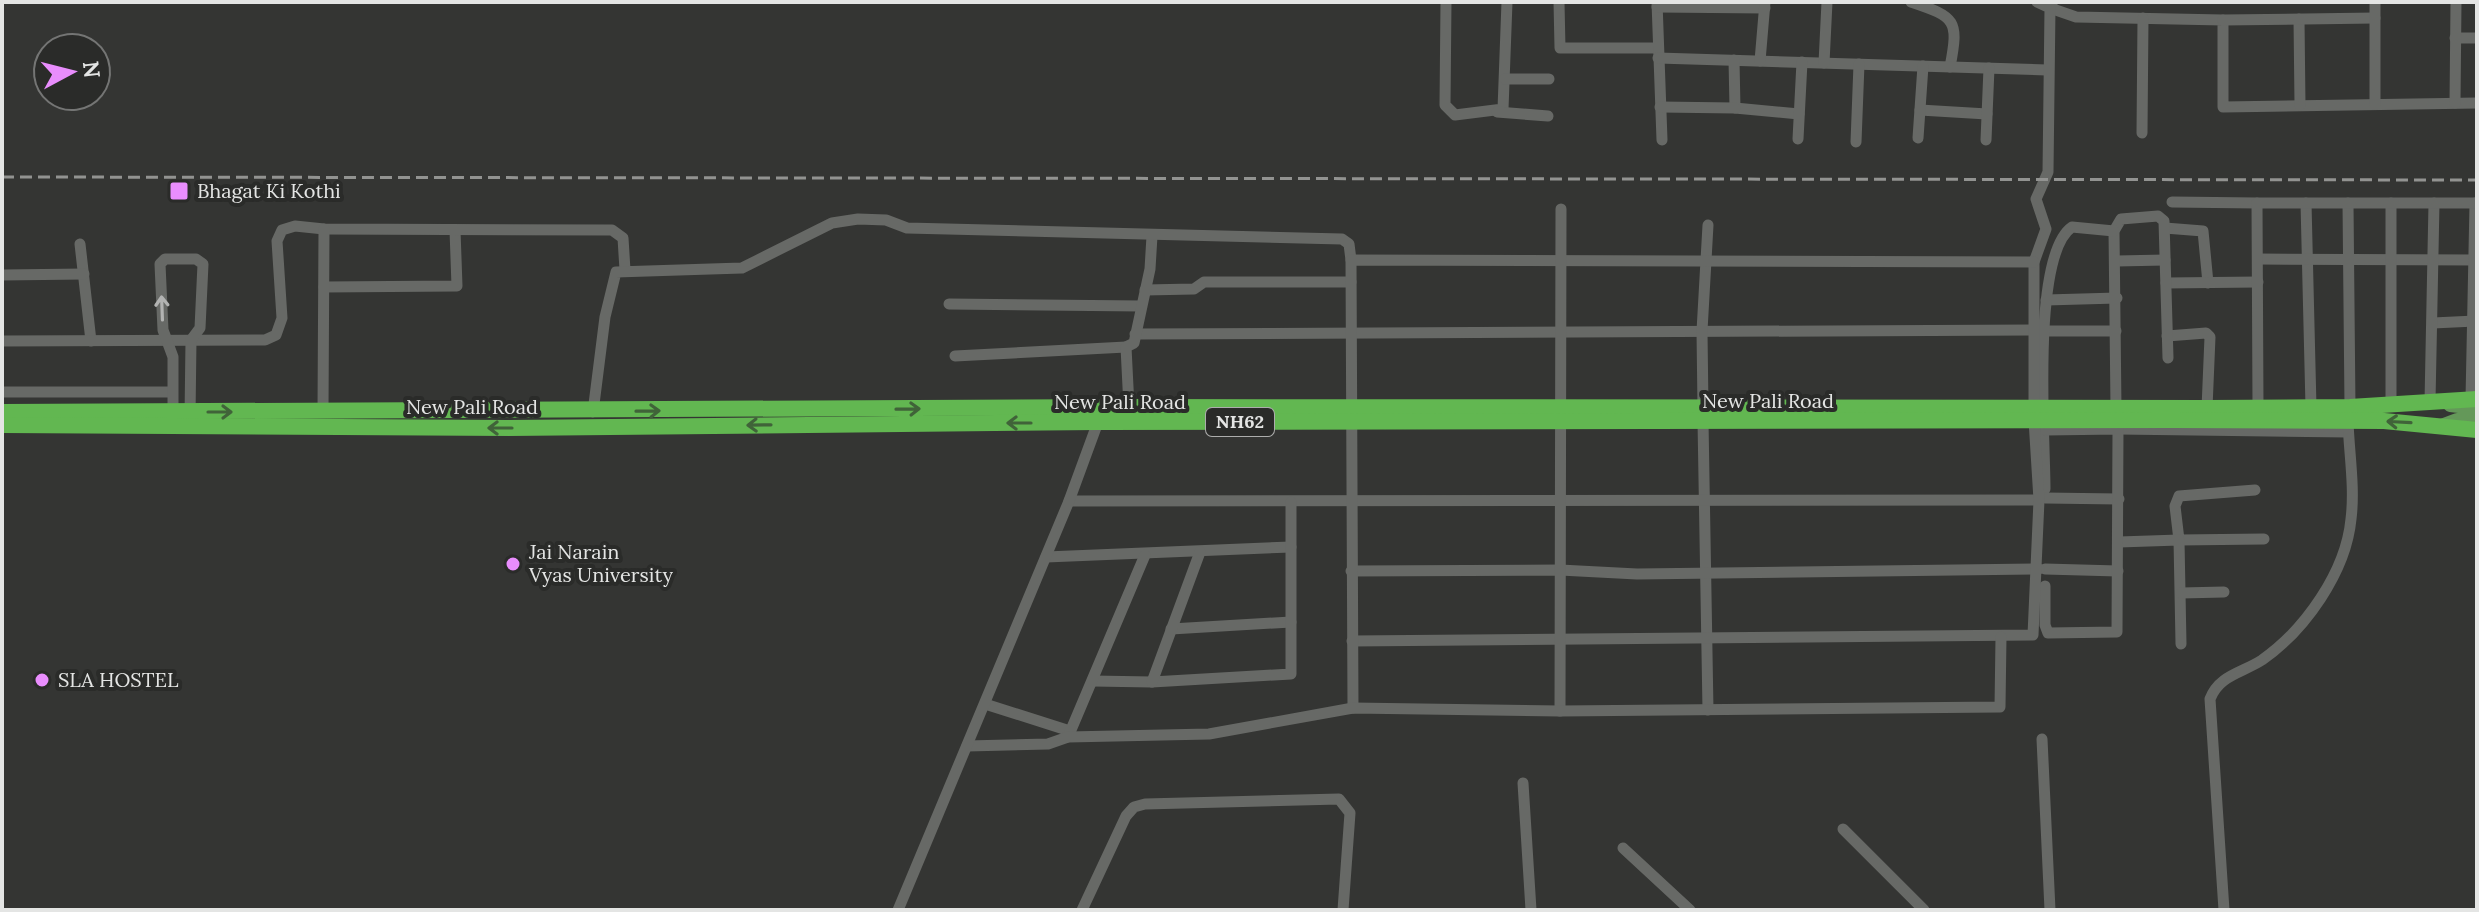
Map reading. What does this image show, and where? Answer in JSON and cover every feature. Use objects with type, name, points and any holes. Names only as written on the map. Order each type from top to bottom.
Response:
[{"type":"highway","name":"New Pali Road","points":[[2041,417],[2116,408],[2311,407],[2349,420],[2391,406],[2459,405]]},
{"type":"highway","name":"New Pali Road","points":[[2,425],[323,412],[1129,407],[1350,414],[2349,420],[2477,430]]},
{"type":"highway","name":"New Pali Road","points":[[2,412],[509,428],[1098,422],[1350,414]]},
{"type":"main road","points":[[2441,426],[2459,405],[2477,420]]},
{"type":"street","points":[[1446,2],[1448,112],[1455,115],[1497,112],[1548,116]]},
{"type":"street","points":[[1497,112],[1504,103],[1507,2]]},
{"type":"street","points":[[1559,2],[1560,48],[1734,60],[2047,70]]},
{"type":"street","points":[[1824,63],[1827,2]]},
{"type":"street","points":[[1911,2],[1941,12],[1952,21],[1956,37],[1950,67]]},
{"type":"street","points":[[2037,2],[2076,17],[2223,20],[2375,18]]},
{"type":"street","points":[[2076,17],[2079,2]]},
{"type":"street","points":[[2375,2],[2375,104]]},
{"type":"street","points":[[2455,103],[2456,2]]},
{"type":"street","points":[[1662,140],[1657,4],[1765,5],[1760,61]]},
{"type":"street","points":[[2051,5],[2047,70],[2048,172],[2036,199],[2046,229],[2034,262],[2041,417],[2042,569],[2048,633],[2117,632],[2118,429]]},
{"type":"street","points":[[2142,133],[2143,18]]},
{"type":"street","points":[[2299,19],[2300,105]]},
{"type":"street","points":[[2223,20],[2223,107],[2477,103]]},
{"type":"street","points":[[2455,38],[2477,38]]},
{"type":"street","points":[[1734,60],[1735,108]]},
{"type":"street","points":[[1798,139],[1802,62]]},
{"type":"street","points":[[1856,142],[1859,64]]},
{"type":"street","points":[[1918,138],[1923,66]]},
{"type":"street","points":[[1986,140],[1989,68]]},
{"type":"street","points":[[1505,79],[1549,79]]},
{"type":"street","points":[[1660,107],[1735,108],[1799,114]]},
{"type":"street","points":[[1920,110],[1987,114]]},
{"type":"street","points":[[2172,202],[2476,203],[2475,321],[2459,405]]},
{"type":"street","points":[[2257,203],[2258,407]]},
{"type":"street","points":[[2306,203],[2311,407]]},
{"type":"street","points":[[2224,910],[2210,699],[2224,679],[2263,659],[2298,628],[2333,575],[2352,516],[2348,203]]},
{"type":"street","points":[[2391,203],[2391,406]]},
{"type":"street","points":[[2434,203],[2433,323],[2459,405]]},
{"type":"street","points":[[1560,711],[1561,209]]},
{"type":"street","points":[[2116,408],[2117,261],[2114,231],[2121,219],[2161,217],[2165,228],[2168,358]]},
{"type":"street","points":[[593,412],[611,281],[616,272],[742,268],[832,223],[858,219],[886,220],[907,228],[1342,239],[1349,244],[1351,260],[1353,708]]},
{"type":"street","points":[[1708,225],[1702,331],[1702,501],[1708,710]]},
{"type":"street","points":[[2,341],[265,340],[276,335],[282,318],[277,241],[282,230],[295,226],[324,229],[612,230],[623,238],[625,270]]},
{"type":"street","points":[[2038,330],[2051,265],[2067,230],[2077,226],[2114,231]]},
{"type":"street","points":[[2165,228],[2203,231],[2208,283]]},
{"type":"street","points":[[323,412],[324,229]]},
{"type":"street","points":[[324,287],[457,286],[455,230]]},
{"type":"street","points":[[955,356],[1133,345],[1152,236]]},
{"type":"street","points":[[80,244],[91,341]]},
{"type":"street","points":[[165,259],[196,259],[203,264],[200,328],[191,340],[181,419],[172,392],[173,357],[163,330],[160,264],[165,259]]},
{"type":"street","points":[[2258,259],[2476,260]]},
{"type":"street","points":[[1351,260],[2034,262]]},
{"type":"street","points":[[2117,261],[2165,260]]},
{"type":"street","points":[[2,275],[84,274]]},
{"type":"street","points":[[1145,290],[1194,289],[1204,282],[1351,282]]},
{"type":"street","points":[[2166,283],[2258,282]]},
{"type":"street","points":[[2046,300],[2117,298]]},
{"type":"street","points":[[949,304],[1141,306]]},
{"type":"street","points":[[2433,323],[2475,321]]},
{"type":"street","points":[[1135,334],[2116,331]]},
{"type":"street","points":[[2167,336],[2206,333],[2210,337],[2207,408]]},
{"type":"street","points":[[1126,347],[1129,407]]},
{"type":"street","points":[[2,392],[172,392]]},
{"type":"street","points":[[2041,417],[2118,429],[2349,420]]},
{"type":"street","points":[[898,910],[1069,501],[1098,422]]},
{"type":"street","points":[[2181,644],[2179,540],[2175,506],[2179,496],[2255,490]]},
{"type":"street","points":[[1069,501],[2119,499]]},
{"type":"street","points":[[1093,681],[1152,682],[1291,674],[1291,502]]},
{"type":"street","points":[[2119,542],[2264,539]]},
{"type":"street","points":[[1046,557],[1291,547]]},
{"type":"street","points":[[1152,682],[1200,552]]},
{"type":"street","points":[[967,746],[1048,744],[1069,734],[1145,555]]},
{"type":"street","points":[[1352,641],[2028,636],[2035,631],[2042,569]]},
{"type":"street","points":[[1351,571],[2118,571]]},
{"type":"street","points":[[2181,593],[2224,592]]},
{"type":"street","points":[[1171,629],[1291,622]]},
{"type":"street","points":[[985,704],[1069,734],[1209,734],[1353,708],[1560,711],[2000,707],[2001,637]]},
{"type":"street","points":[[2042,739],[2050,910]]},
{"type":"street","points":[[1523,783],[1531,910]]},
{"type":"street","points":[[1082,910],[1126,816],[1134,807],[1145,804],[1339,799],[1350,813],[1343,910]]},
{"type":"street","points":[[1843,829],[1924,910]]},
{"type":"street","points":[[1623,848],[1690,910]]},
{"type":"railway","points":[[2,177],[2477,180]]},
{"type":"place","name":"Bhagat Ki Kothi","points":[[179,191]]},
{"type":"place","name":"Jai Narain Vyas University","points":[[513,564]]},
{"type":"place","name":"SLA HOSTEL","points":[[42,680]]}]
